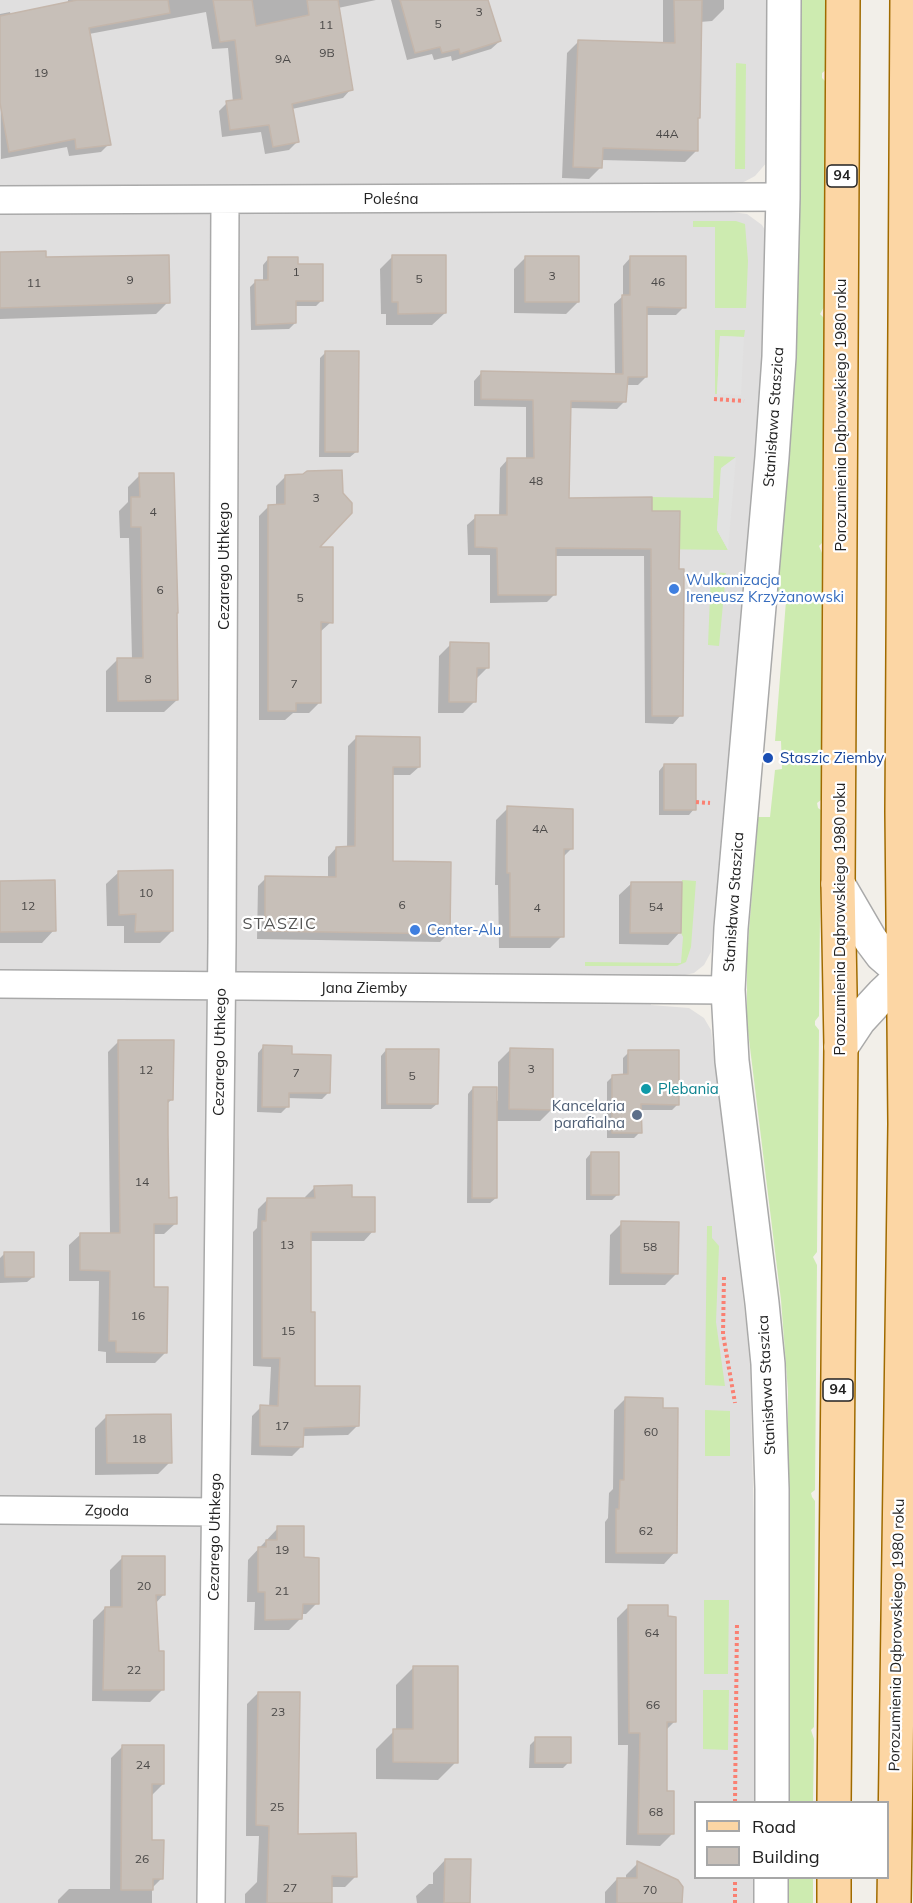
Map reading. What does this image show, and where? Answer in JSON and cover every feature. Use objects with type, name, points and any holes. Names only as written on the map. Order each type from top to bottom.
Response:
[{"type":"main road","name":"Porozumienia Dąbrowskiego 1980 roku","points":[[834,1801],[841,1047],[838,884],[843,0]]},
{"type":"main road","name":"Porozumienia Dąbrowskiego 1980 roku","points":[[894,1903],[910,974],[905,210],[907,0]]},
{"type":"main road","points":[[905,210],[913,164]]},
{"type":"main road","points":[[834,1879],[834,1903]]},
{"type":"street","name":"Stanisława Staszica","points":[[772,1801],[772,1489],[768,1364],[732,1061],[728,990],[730,928],[772,457],[781,317],[784,0]]},
{"type":"street","name":"Poleśna","points":[[0,200],[783,197]]},
{"type":"street","name":"Cezarego Uthkego","points":[[211,1903],[221,987],[225,200]]},
{"type":"street","points":[[838,884],[882,955],[910,974],[859,1020],[841,1047]]},
{"type":"street","name":"Jana Ziemby","points":[[0,984],[728,990]]},
{"type":"street","name":"Zgoda","points":[[0,1510],[215,1512]]},
{"type":"street","points":[[771,1879],[771,1903]]},
{"type":"path","points":[[714,399],[748,401]]},
{"type":"path","points":[[696,802],[712,803]]},
{"type":"path","points":[[724,1272],[723,1334],[735,1407]]},
{"type":"path","points":[[735,1879],[735,1903]]},
{"type":"shaded area","points":[[0,0],[769,0],[768,161],[755,176],[742,183],[732,184],[732,212],[747,214],[765,230],[767,278],[760,413],[711,952],[704,965],[694,973],[652,975],[651,1005],[689,1008],[704,1018],[711,1030],[750,1366],[756,1605],[756,1801],[694,1801],[694,1879],[755,1879],[755,1903],[0,1903]]},
{"type":"shaded area","points":[[720,336],[744,337],[741,395],[717,394]]},
{"type":"shaded area","points":[[736,457],[728,550],[717,530],[721,468]]},
{"type":"green space","points":[[800,0],[826,0],[826,70],[822,73],[822,78],[826,82],[824,307],[820,314],[824,318],[822,543],[819,546],[822,553],[821,800],[817,803],[821,810],[819,1016],[815,1021],[819,1030],[817,1252],[813,1257],[817,1265],[815,1490],[811,1493],[815,1501],[814,1727],[811,1730],[814,1739],[813,1801],[788,1801],[788,1391],[781,1300],[747,1023],[747,956],[758,817],[770,817],[775,770],[782,769],[781,741],[775,741],[786,601],[776,599],[796,312]]},
{"type":"green space","points":[[736,63],[746,64],[745,169],[735,169]]},
{"type":"green space","points":[[693,221],[736,221],[745,224],[748,261],[746,308],[715,308],[715,227],[693,227]]},
{"type":"green space","points":[[715,330],[745,330],[744,337],[720,336],[717,394],[715,394]]},
{"type":"green space","points":[[714,456],[736,457],[721,469],[717,530],[728,550],[651,549],[652,497],[713,498]],"holes":[[[658,511],[680,511],[680,535],[658,535]]]},
{"type":"green space","points":[[711,572],[726,573],[719,646],[708,645]]},
{"type":"green space","points":[[682,880],[696,881],[691,947],[686,962],[677,966],[585,966],[585,962],[681,963]]},
{"type":"green space","points":[[707,1226],[712,1226],[712,1238],[719,1246],[716,1322],[725,1386],[705,1385]]},
{"type":"green space","points":[[705,1410],[730,1411],[730,1456],[705,1456]]},
{"type":"green space","points":[[704,1600],[729,1600],[728,1674],[704,1674]]},
{"type":"green space","points":[[703,1690],[729,1690],[728,1750],[703,1749]]},
{"type":"green space","points":[[787,1879],[813,1879],[813,1903],[787,1903]]},
{"type":"building","points":[[77,0],[168,0],[170,13],[89,28],[111,145],[76,149],[75,139],[9,152],[0,103],[0,16]]},
{"type":"building","points":[[213,0],[252,0],[256,26],[309,15],[307,0],[338,0],[353,90],[292,104],[299,142],[273,147],[269,125],[230,130],[226,101],[242,99],[235,40],[220,42]]},
{"type":"building","points":[[400,0],[488,0],[501,41],[460,54],[459,49],[442,53],[440,47],[415,53]]},
{"type":"building","points":[[674,0],[702,0],[698,151],[603,148],[602,168],[573,167],[578,40],[675,43]]},
{"type":"building","points":[[46,251],[46,257],[169,255],[170,303],[0,308],[0,252]]},
{"type":"building","points":[[392,255],[446,255],[446,313],[398,314],[398,302],[392,302]]},
{"type":"building","points":[[525,256],[579,256],[579,302],[525,302]]},
{"type":"building","points":[[630,256],[686,256],[686,308],[647,307],[647,377],[628,377],[626,402],[571,401],[569,498],[652,497],[652,511],[680,511],[679,569],[684,569],[683,716],[652,716],[651,549],[556,548],[556,595],[498,595],[497,548],[475,547],[475,515],[507,515],[507,458],[534,458],[533,400],[481,399],[481,371],[623,374],[622,295],[630,295]]},
{"type":"building","points":[[268,257],[298,257],[298,264],[323,264],[323,301],[296,301],[296,323],[256,325],[255,280],[268,280]]},
{"type":"building","points":[[325,351],[359,351],[358,452],[325,452]]},
{"type":"building","points":[[342,470],[343,493],[352,503],[352,513],[320,547],[333,547],[333,623],[321,622],[321,703],[296,703],[296,711],[268,711],[268,505],[285,504],[285,475],[303,474],[307,471]]},
{"type":"building","points":[[139,473],[174,473],[178,700],[118,701],[117,658],[143,658],[141,527],[131,527],[131,497],[140,497]]},
{"type":"building","points":[[450,642],[489,643],[489,668],[477,668],[476,702],[449,702]]},
{"type":"building","points":[[356,736],[420,737],[420,767],[393,767],[393,861],[451,862],[450,934],[265,931],[265,876],[336,877],[336,847],[355,846]]},
{"type":"building","points":[[664,764],[696,764],[696,810],[664,810]]},
{"type":"building","points":[[507,806],[573,809],[573,849],[564,849],[564,937],[510,937]]},
{"type":"building","points":[[173,870],[173,931],[135,932],[136,914],[119,915],[118,871]]},
{"type":"building","points":[[55,880],[56,931],[0,932],[0,881]]},
{"type":"building","points":[[631,882],[682,882],[681,933],[630,933]]},
{"type":"building","points":[[118,1040],[174,1040],[173,1100],[168,1100],[169,1198],[177,1197],[177,1224],[154,1224],[154,1287],[168,1287],[167,1353],[116,1352],[116,1341],[109,1341],[110,1271],[80,1270],[80,1233],[120,1233]]},
{"type":"building","points":[[263,1045],[292,1046],[292,1054],[331,1055],[330,1093],[289,1093],[289,1107],[262,1107]]},
{"type":"building","points":[[510,1048],[553,1049],[553,1110],[509,1109]]},
{"type":"building","points":[[386,1049],[439,1049],[438,1104],[387,1104]]},
{"type":"building","name":"Plebania","points":[[628,1050],[679,1050],[679,1105],[641,1104],[642,1133],[612,1133],[612,1075],[628,1074]]},
{"type":"building","points":[[473,1087],[497,1087],[497,1198],[472,1198]]},
{"type":"building","points":[[591,1152],[619,1152],[619,1195],[591,1195]]},
{"type":"building","points":[[352,1185],[352,1197],[375,1197],[375,1232],[311,1232],[311,1312],[315,1312],[315,1386],[360,1386],[359,1426],[304,1428],[303,1447],[260,1446],[260,1405],[278,1406],[280,1358],[262,1358],[262,1221],[266,1221],[267,1198],[315,1198],[314,1186]]},
{"type":"building","points":[[621,1221],[679,1222],[678,1274],[621,1273]]},
{"type":"building","points":[[4,1252],[34,1252],[34,1277],[5,1277]]},
{"type":"building","points":[[625,1397],[663,1398],[663,1408],[678,1408],[677,1553],[616,1553],[616,1509],[619,1509],[620,1480],[624,1480]]},
{"type":"building","points":[[171,1414],[172,1463],[107,1463],[106,1415]]},
{"type":"building","points":[[277,1526],[304,1526],[304,1557],[319,1558],[319,1604],[303,1604],[302,1619],[265,1620],[265,1592],[258,1592],[258,1547],[266,1547],[266,1540],[277,1540]]},
{"type":"building","points":[[122,1556],[165,1556],[165,1595],[156,1595],[159,1651],[164,1651],[164,1690],[103,1690],[105,1607],[122,1607]]},
{"type":"building","points":[[628,1605],[668,1605],[668,1616],[676,1617],[676,1722],[667,1722],[667,1791],[674,1791],[674,1834],[638,1834],[640,1733],[629,1733]]},
{"type":"building","points":[[413,1666],[458,1666],[458,1763],[393,1762],[393,1729],[413,1729]]},
{"type":"building","points":[[258,1692],[300,1692],[298,1834],[356,1833],[357,1877],[332,1876],[332,1903],[267,1903],[269,1826],[256,1825]]},
{"type":"building","points":[[535,1737],[571,1737],[571,1763],[535,1763]]},
{"type":"building","points":[[122,1745],[164,1745],[164,1784],[152,1784],[152,1840],[164,1840],[163,1879],[153,1879],[153,1890],[121,1890]]},
{"type":"building","points":[[445,1859],[471,1859],[470,1903],[444,1903]]},
{"type":"building","points":[[637,1861],[678,1880],[683,1887],[682,1903],[617,1903],[617,1878],[637,1878]]},
{"type":"place","name":"Wulkanizacja Ireneusz Krzyżanowski","points":[[674,589]]},
{"type":"place","name":"Staszic Ziemby","points":[[768,758]]},
{"type":"place","name":"Center-Alu","points":[[415,930]]},
{"type":"place","name":"Plebania","points":[[646,1089]]},
{"type":"place","name":"Kancelaria parafialna","points":[[637,1115]]},
{"type":"district","name":"STASZIC","points":[[280,924]]}]
